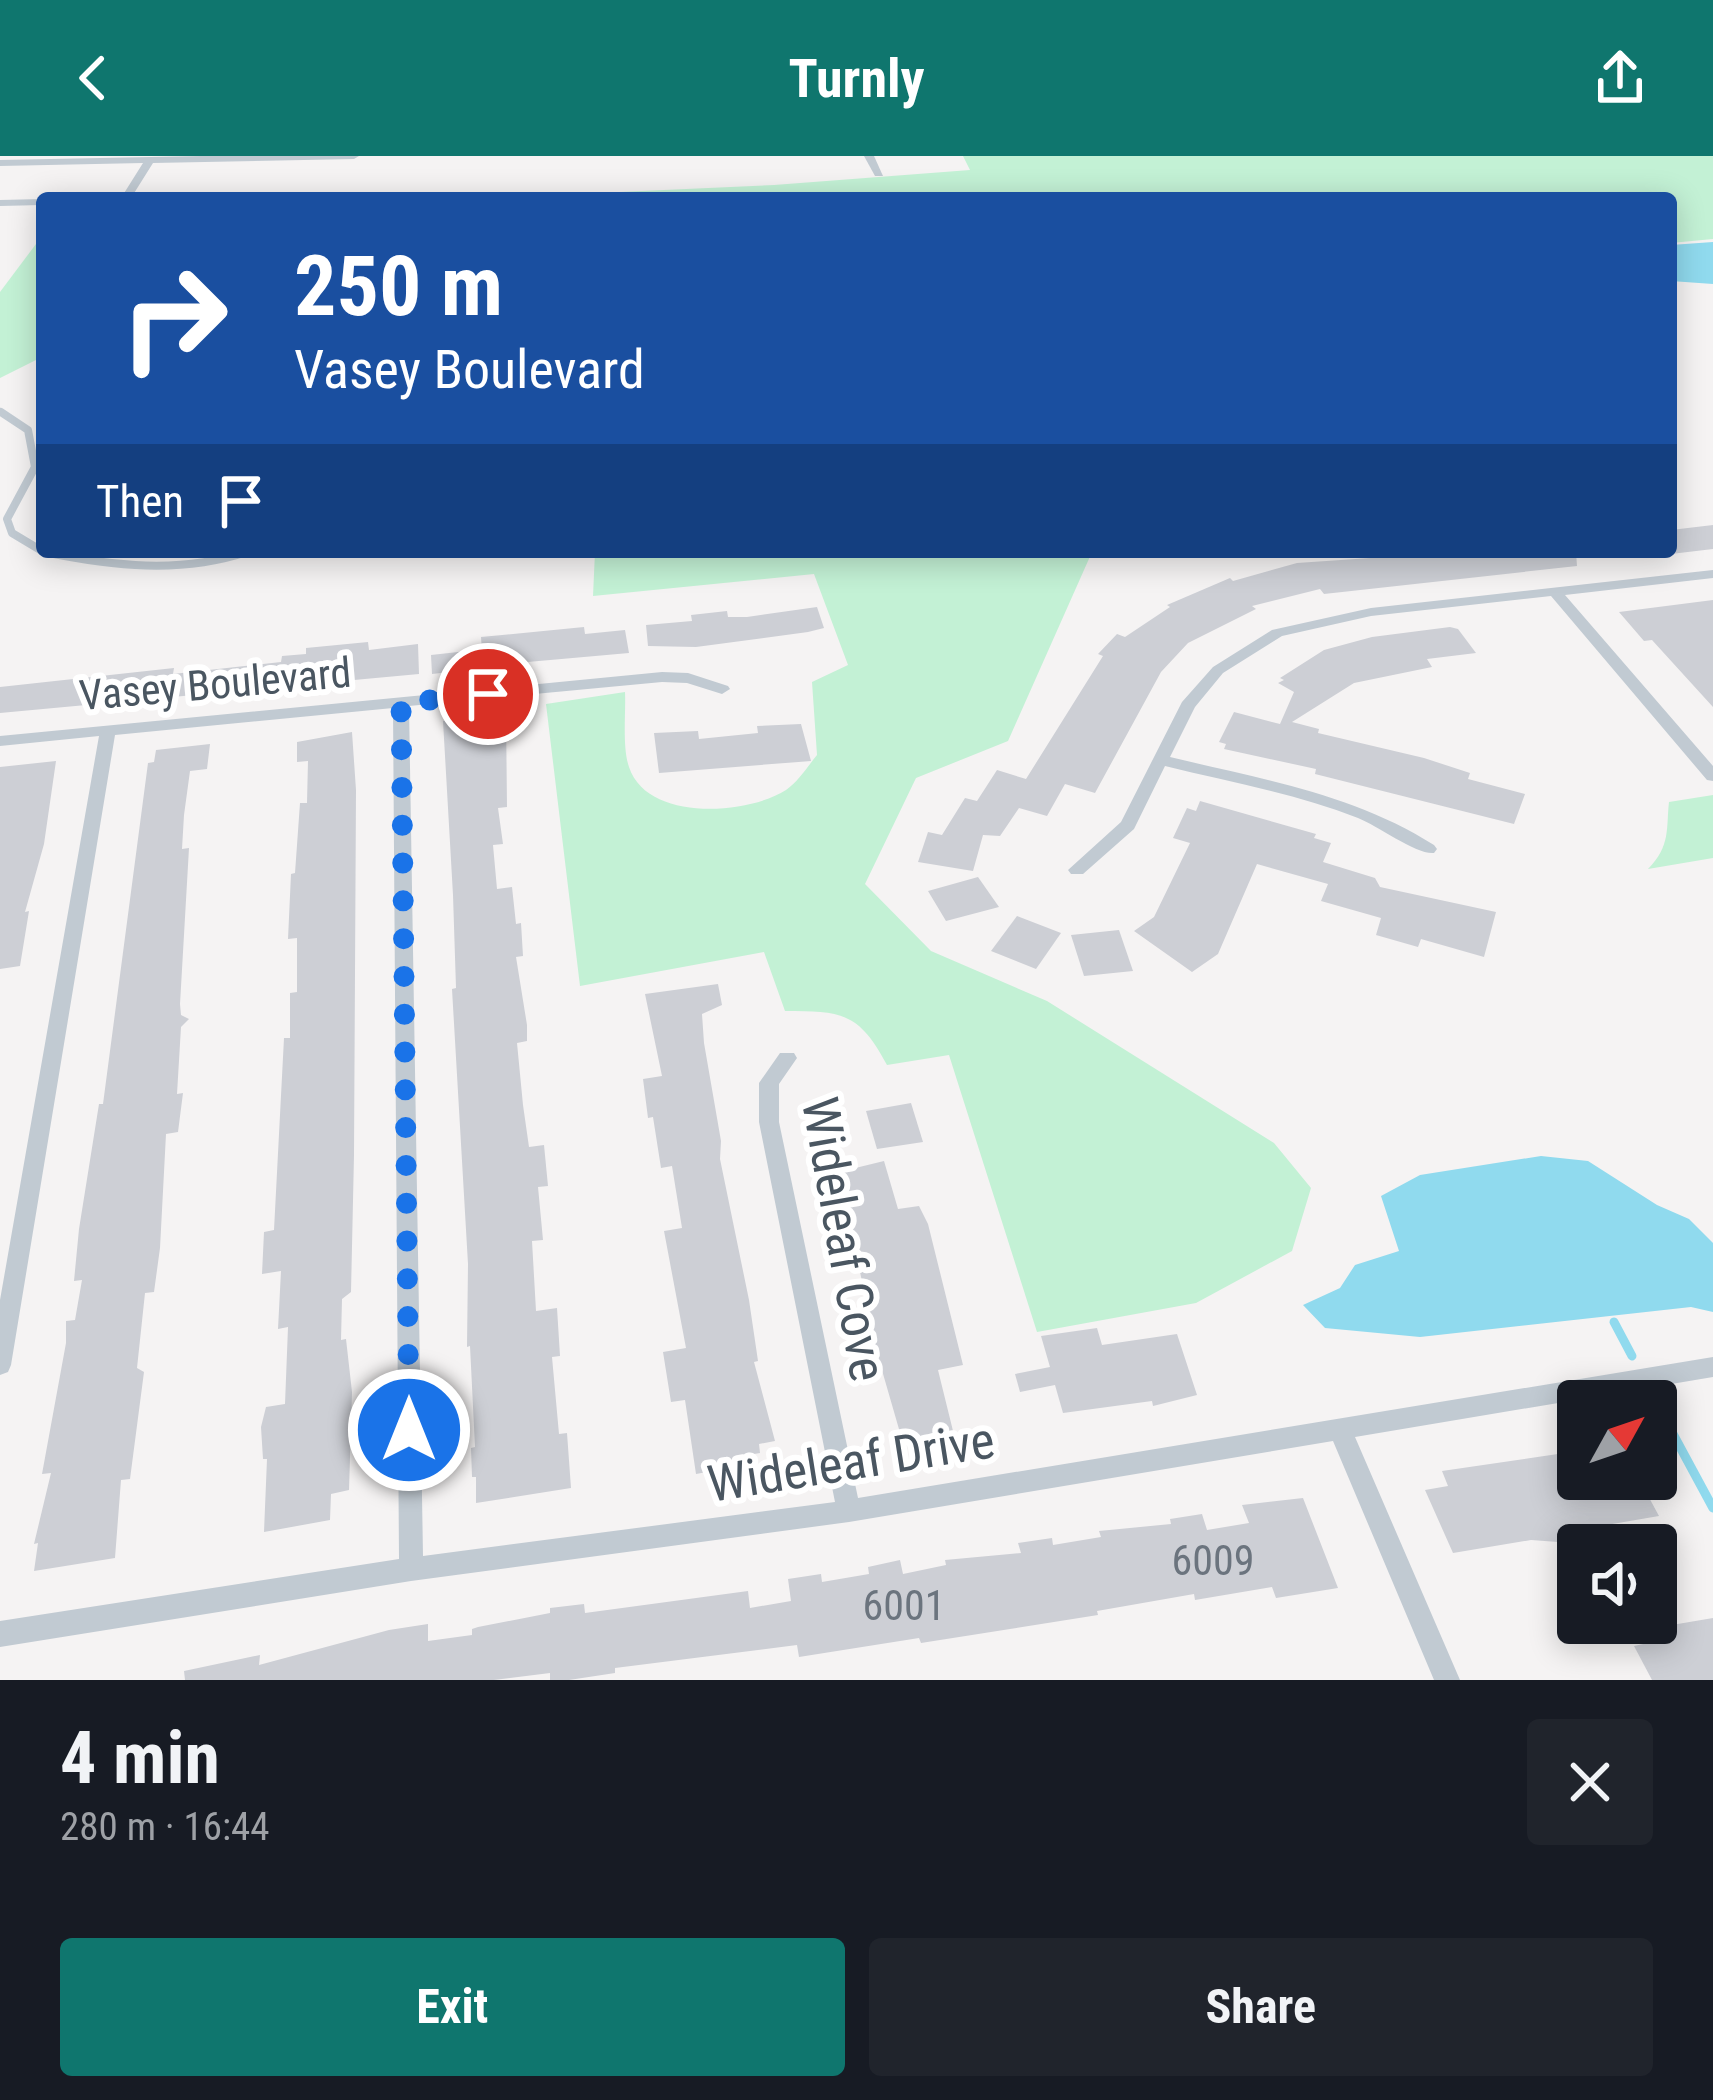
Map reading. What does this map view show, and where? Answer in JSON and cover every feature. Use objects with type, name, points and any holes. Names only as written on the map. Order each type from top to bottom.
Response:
[{"type":"street","points":[[0,163],[354,156]]},
{"type":"street","points":[[869,156],[879,174]]},
{"type":"street","points":[[130,192],[150,160]]},
{"type":"street","points":[[1077,870],[1128,825],[1188,704],[1218,670],[1276,633],[1332,617],[1713,574]]},
{"type":"street","points":[[1555,592],[1713,776]]},
{"type":"street","name":"Vasey Boulevard","points":[[0,741],[662,677],[688,678],[722,688]]},
{"type":"street","points":[[401,703],[411,1569]]},
{"type":"street","points":[[0,1365],[108,730]]},
{"type":"street","points":[[1160,760],[1364,813],[1401,829],[1428,849]]},
{"type":"street","name":"Wideleaf Cove","points":[[787,1058],[769,1083],[769,1122],[849,1511]]},
{"type":"street","name":"Wideleaf Drive","points":[[0,1634],[411,1569],[849,1511],[1713,1367]]},
{"type":"street","points":[[1340,1430],[1447,1680]]},
{"type":"lane","points":[[0,203],[36,202]]},
{"type":"lane","points":[[0,411],[28,430],[35,466],[7,519],[12,533],[36,548]]},
{"type":"lane","points":[[80,558],[110,563],[231,558]]},
{"type":"green space","points":[[963,156],[1713,156],[1713,239],[1677,242],[1677,192],[618,192],[970,170]]},
{"type":"green space","points":[[36,244],[36,360],[0,378],[0,292]]},
{"type":"green space","points":[[595,558],[1089,558],[1008,741],[916,778],[865,884],[931,951],[1047,1001],[1274,1143],[1311,1188],[1292,1251],[1196,1303],[1037,1332],[949,1055],[887,1065],[867,1034],[846,1018],[785,1011],[764,952],[580,986],[546,704],[625,692],[627,759],[639,785],[676,805],[748,805],[786,790],[817,755],[812,682],[848,665],[814,574],[593,596]]},
{"type":"green space","points":[[1713,795],[1713,858],[1648,869],[1664,845],[1669,802]]},
{"type":"water","points":[[1713,242],[1713,284],[1677,281],[1677,245]]},
{"type":"water","points":[[1541,1156],[1588,1161],[1657,1205],[1689,1219],[1713,1243],[1713,1312],[1691,1307],[1420,1337],[1325,1328],[1303,1305],[1340,1288],[1355,1265],[1399,1251],[1381,1196],[1420,1175]]},
{"type":"building","points":[[1713,525],[1713,549],[1677,553],[1677,529]]},
{"type":"building","points":[[1370,558],[1576,558],[1577,566],[1324,594],[1320,589],[1252,606],[1256,609],[1188,643],[1161,672],[1095,793],[1065,784],[1047,816],[1019,808],[1000,836],[983,835],[973,871],[918,862],[928,832],[942,835],[965,798],[977,801],[997,770],[1026,779],[1103,656],[1098,654],[1117,634],[1125,637],[1170,607],[1167,605],[1230,578],[1297,563]]},
{"type":"building","points":[[1713,600],[1713,707],[1652,640],[1644,641],[1619,612]]},
{"type":"building","points":[[817,607],[824,628],[808,632],[696,647],[648,646],[646,625],[692,621],[691,615],[727,611],[728,617],[747,617]]},
{"type":"building","points":[[584,627],[585,634],[625,630],[629,653],[483,666],[481,637]]},
{"type":"building","points":[[1458,629],[1476,653],[1427,659],[1432,667],[1354,683],[1292,722],[1319,729],[1318,733],[1424,758],[1470,773],[1468,779],[1525,794],[1514,824],[1315,774],[1316,769],[1224,749],[1226,744],[1219,742],[1234,712],[1280,724],[1294,692],[1278,683],[1284,680],[1280,678],[1324,650],[1372,637]]},
{"type":"building","points":[[368,642],[369,650],[418,644],[419,674],[0,713],[0,687],[281,662],[282,656],[306,654],[306,648]]},
{"type":"building","points":[[467,651],[468,670],[432,674],[431,655]]},
{"type":"building","points":[[506,713],[507,807],[498,808],[503,844],[493,845],[497,889],[512,887],[516,924],[521,923],[523,956],[516,957],[527,1025],[527,1041],[517,1043],[523,1105],[529,1147],[544,1145],[548,1186],[538,1187],[543,1240],[532,1241],[536,1311],[557,1308],[560,1356],[552,1357],[559,1434],[567,1433],[571,1488],[476,1503],[443,721]]},
{"type":"building","points":[[801,724],[811,761],[659,773],[654,733],[698,731],[699,739],[758,733],[757,726]]},
{"type":"building","points":[[352,732],[356,790],[354,1155],[351,1292],[342,1299],[341,1340],[346,1339],[352,1392],[349,1490],[331,1494],[330,1520],[264,1532],[267,1459],[263,1459],[261,1427],[266,1407],[285,1404],[288,1327],[278,1329],[281,1271],[262,1274],[264,1232],[274,1230],[284,1038],[290,1038],[290,993],[297,992],[297,938],[288,939],[291,874],[295,873],[300,803],[307,803],[308,761],[297,762],[297,742]]},
{"type":"building","points":[[210,744],[207,769],[190,771],[184,815],[182,849],[189,848],[180,1004],[181,1015],[189,1019],[181,1027],[177,1094],[183,1093],[178,1132],[166,1134],[160,1248],[154,1292],[145,1293],[137,1368],[144,1372],[130,1479],[121,1480],[115,1558],[34,1571],[38,1543],[34,1544],[51,1473],[42,1474],[66,1321],[75,1320],[82,1280],[74,1281],[79,1229],[99,1104],[103,1104],[148,763],[154,762],[156,750]]},
{"type":"building","points":[[56,761],[44,844],[25,912],[29,911],[20,966],[0,969],[0,767]]},
{"type":"building","points":[[1200,801],[1316,834],[1314,838],[1331,843],[1323,862],[1375,878],[1380,887],[1496,912],[1484,957],[1421,939],[1418,947],[1376,935],[1381,918],[1321,901],[1328,884],[1257,864],[1218,954],[1192,972],[1134,931],[1154,917],[1190,843],[1173,838],[1187,808],[1196,811]]},
{"type":"building","points":[[978,877],[999,907],[946,921],[928,891]]},
{"type":"building","points":[[1017,916],[1061,933],[1036,969],[991,951]]},
{"type":"building","points":[[1119,930],[1133,971],[1084,976],[1071,935]]},
{"type":"building","points":[[718,984],[722,1005],[702,1014],[704,1043],[720,1159],[749,1300],[758,1361],[754,1362],[775,1441],[759,1444],[760,1453],[748,1455],[750,1464],[696,1474],[685,1400],[671,1402],[663,1352],[686,1348],[664,1231],[682,1228],[672,1166],[661,1168],[653,1117],[648,1118],[643,1079],[662,1076],[645,994]]},
{"type":"building","points":[[911,1103],[923,1142],[877,1149],[866,1111]]},
{"type":"building","points":[[884,1161],[898,1209],[919,1206],[928,1224],[963,1365],[938,1370],[954,1435],[903,1443],[877,1353],[839,1172]]},
{"type":"building","points":[[1097,1328],[1102,1345],[1177,1334],[1197,1395],[1153,1406],[1152,1401],[1063,1413],[1055,1385],[1020,1392],[1015,1374],[1050,1367],[1041,1336]]},
{"type":"building","points":[[1557,1454],[1557,1500],[1650,1500],[1659,1516],[1612,1524],[1557,1524],[1557,1542],[1531,1540],[1453,1553],[1425,1490],[1448,1486],[1442,1471]]},
{"type":"building","points":[[1303,1498],[1338,1588],[1276,1598],[1272,1587],[1195,1600],[1194,1594],[1097,1611],[1098,1615],[921,1643],[919,1638],[799,1657],[797,1645],[615,1668],[615,1673],[569,1680],[550,1680],[550,1673],[494,1680],[185,1680],[184,1671],[260,1655],[259,1665],[389,1630],[428,1624],[428,1641],[472,1635],[472,1629],[550,1613],[550,1608],[584,1604],[585,1613],[748,1591],[750,1608],[791,1601],[788,1579],[821,1574],[822,1582],[869,1574],[868,1567],[900,1560],[903,1574],[946,1565],[945,1560],[1021,1553],[1018,1543],[1052,1538],[1053,1545],[1101,1537],[1099,1531],[1171,1524],[1170,1519],[1202,1514],[1207,1530],[1249,1523],[1242,1505]]},
{"type":"building","points":[[1713,1618],[1713,1680],[1652,1680],[1634,1646],[1677,1644],[1677,1624]]},
{"type":"waterway","points":[[1614,1322],[1632,1356]]},
{"type":"waterway","points":[[1677,1441],[1713,1508]]},
{"type":"route","points":[[409,1430],[401,703],[488,694]]}]
